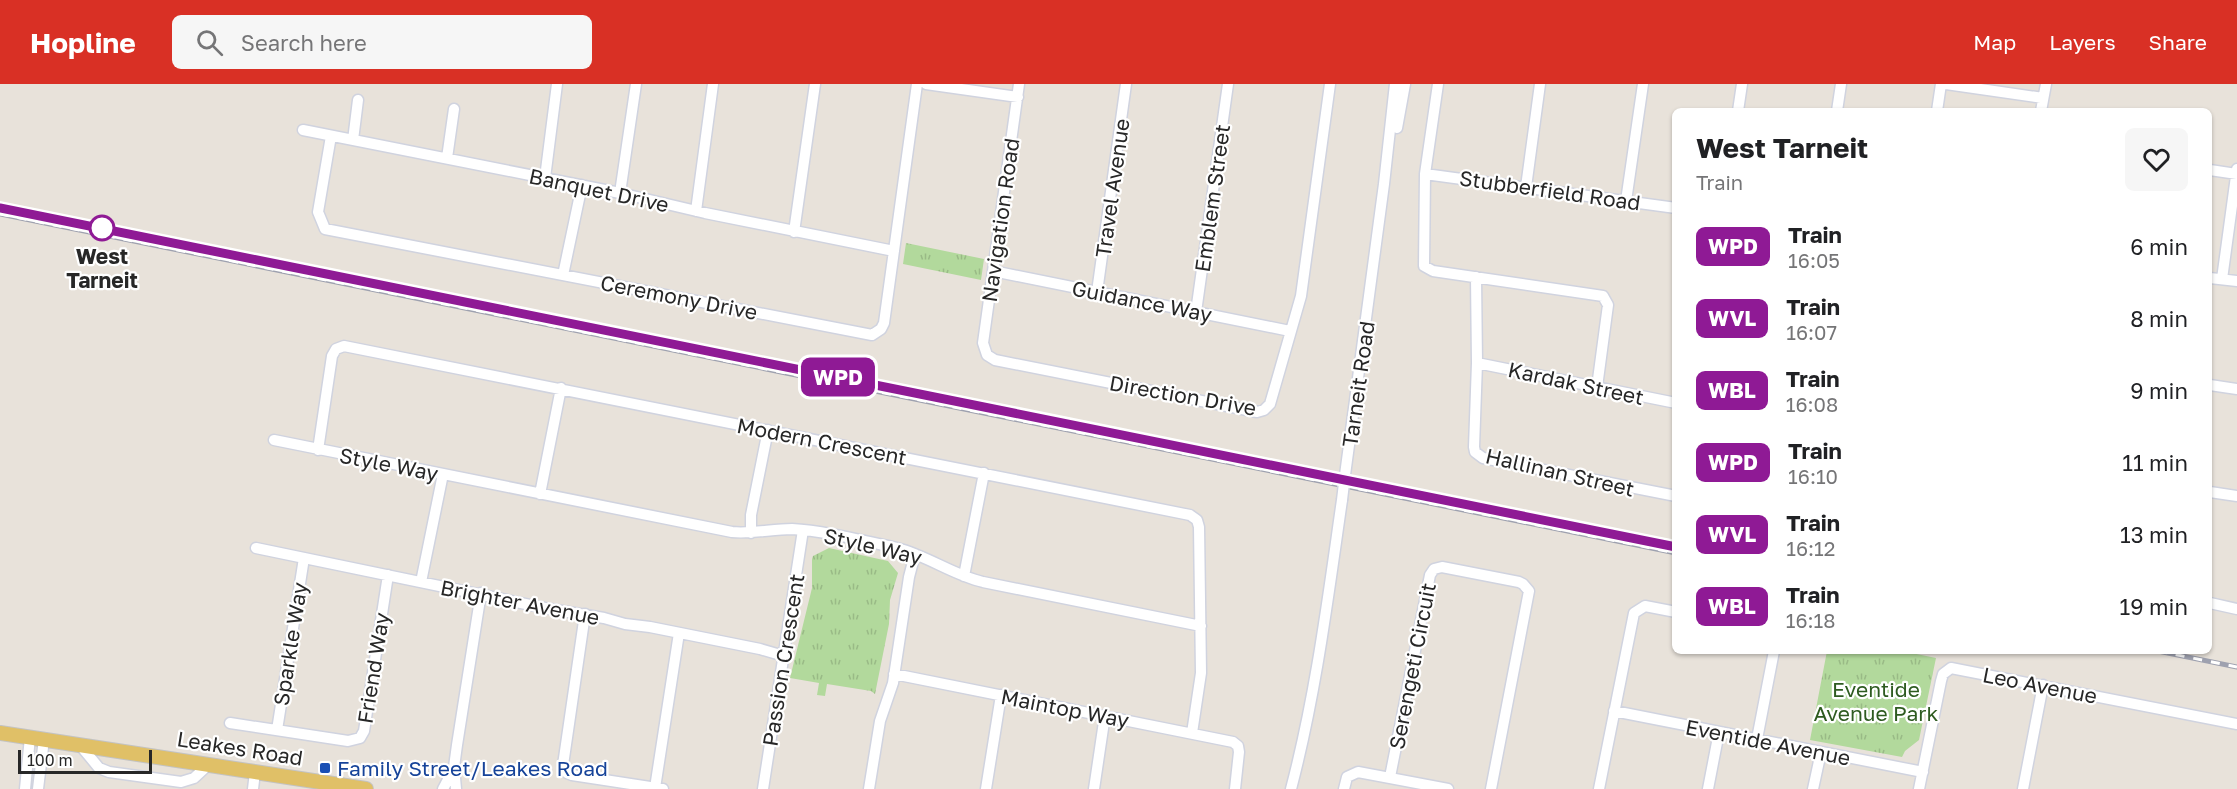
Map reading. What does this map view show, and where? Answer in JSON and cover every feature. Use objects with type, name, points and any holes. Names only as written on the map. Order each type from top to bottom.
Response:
[{"type":"main road","name":"Leakes Road","points":[[0,733],[366,789]]},
{"type":"street","points":[[544,178],[557,84]]},
{"type":"street","points":[[620,193],[636,84]]},
{"type":"street","points":[[696,211],[713,84]]},
{"type":"street","points":[[794,232],[815,84]]},
{"type":"street","name":"Ceremony Drive","points":[[331,135],[318,212],[325,229],[872,335],[881,329],[884,323],[917,84]]},
{"type":"street","points":[[926,84],[1018,97]]},
{"type":"street","name":"Navigation Road","points":[[987,355],[983,343],[1019,84]]},
{"type":"street","name":"Travel Avenue","points":[[1097,292],[1126,84]]},
{"type":"street","name":"Emblem Street","points":[[1196,312],[1228,84]]},
{"type":"street","name":"Direction Drive","points":[[987,355],[1000,361],[1260,412],[1267,409],[1301,296],[1330,84]]},
{"type":"street","name":"Tarneit Road","points":[[1291,789],[1319,661],[1386,170],[1395,84]]},
{"type":"street","points":[[1386,170],[1405,84]]},
{"type":"street","points":[[1438,84],[1425,174],[1424,266],[1433,271],[1603,296],[1608,305],[1597,387]]},
{"type":"street","points":[[1526,187],[1540,84]]},
{"type":"street","points":[[1626,201],[1643,84]]},
{"type":"street","points":[[1738,108],[1742,84]]},
{"type":"street","points":[[1837,108],[1841,84]]},
{"type":"street","points":[[1937,108],[1941,84]]},
{"type":"street","points":[[1946,84],[2043,98]]},
{"type":"street","points":[[2041,108],[2046,84]]},
{"type":"street","points":[[353,140],[358,99]]},
{"type":"street","points":[[447,158],[454,109]]},
{"type":"street","name":"Banquet Drive","points":[[303,130],[582,185],[794,232],[894,251]]},
{"type":"street","points":[[2212,170],[2237,172],[2222,279]]},
{"type":"street","name":"Stubberfield Road","points":[[1425,174],[1672,207]]},
{"type":"street","points":[[563,275],[582,185]]},
{"type":"street","name":"Guidance Way","points":[[993,272],[1290,331]]},
{"type":"street","name":"Hallinan Street","points":[[1476,277],[1477,363],[1474,447],[1478,455],[1672,495]]},
{"type":"street","points":[[2212,278],[2237,281]]},
{"type":"street","name":"Modern Crescent","points":[[318,450],[332,356],[341,346],[561,388],[1193,516],[1199,527],[1201,673],[1192,733]]},
{"type":"street","name":"Kardak Street","points":[[1477,363],[1672,402]]},
{"type":"street","points":[[2212,385],[2237,389]]},
{"type":"street","points":[[540,494],[561,388]]},
{"type":"street","points":[[751,532],[751,515],[768,430]]},
{"type":"street","name":"Style Way","points":[[274,440],[723,530],[751,532],[803,530],[915,554],[983,582],[1201,626]]},
{"type":"street","points":[[964,576],[984,473]]},
{"type":"street","points":[[421,582],[443,474]]},
{"type":"street","points":[[2212,492],[2237,496]]},
{"type":"street","name":"Passion Crescent","points":[[763,789],[803,530]]},
{"type":"street","name":"Brighter Avenue","points":[[256,548],[784,656]]},
{"type":"street","points":[[869,789],[881,716],[891,692],[910,571],[915,554]]},
{"type":"street","name":"Sparkle Way","points":[[277,730],[304,558]]},
{"type":"street","name":"Serengeti Circuit","points":[[1390,777],[1430,575],[1434,569],[1442,567],[1519,582],[1529,591],[1491,789]]},
{"type":"street","name":"Friend Way","points":[[230,723],[348,741],[357,740],[362,735],[387,575]]},
{"type":"street","points":[[456,789],[454,767],[481,593]]},
{"type":"street","points":[[2212,603],[2237,609]]},
{"type":"street","points":[[1599,789],[1634,613],[1645,606],[1672,611]]},
{"type":"street","points":[[585,614],[562,765],[567,773],[572,775],[659,788],[679,633]]},
{"type":"street","points":[[1757,739],[1773,654]]},
{"type":"street","name":"Leo Avenue","points":[[1923,772],[1941,681],[1946,670],[1955,668],[2237,724]]},
{"type":"street","name":"Maintop Way","points":[[894,674],[1236,743],[1239,752],[1235,789]]},
{"type":"street","points":[[2027,788],[2043,685]]},
{"type":"street","points":[[986,789],[1001,695]]},
{"type":"street","name":"Eventide Avenue","points":[[1614,711],[1923,772]]},
{"type":"street","points":[[1094,789],[1105,715]]},
{"type":"street","points":[[1708,789],[1719,732]]},
{"type":"street","points":[[25,789],[37,738]]},
{"type":"street","points":[[37,738],[38,789]]},
{"type":"street","points":[[80,744],[99,768],[109,772],[181,782],[194,778],[208,765]]},
{"type":"street","points":[[1814,789],[1821,752]]},
{"type":"street","points":[[443,789],[454,767]]},
{"type":"street","points":[[1344,789],[1350,774],[1361,772],[1448,789]]},
{"type":"street","points":[[1919,789],[1923,772]]},
{"type":"street","points":[[253,789],[260,773]]},
{"type":"street","points":[[260,773],[260,789]]},
{"type":"green space","points":[[906,243],[984,259],[981,280],[903,264]]},
{"type":"green space","points":[[829,548],[888,561],[898,573],[890,600],[889,624],[875,694],[871,691],[827,684],[825,696],[817,695],[819,683],[790,678],[812,588],[812,559],[813,556]]},
{"type":"green space","name":"Eventide Avenue Park","points":[[1826,654],[1917,654],[1936,658],[1919,740],[1905,751],[1902,757],[1810,740]]},
{"type":"railway","points":[[0,214],[1672,552]]},
{"type":"railway","points":[[2173,654],[2237,667]]},
{"type":"train","name":"WPD","points":[[0,208],[1672,546]]},
{"type":"place","name":"West Tarneit","points":[[102,228]]},
{"type":"place","name":"Family Street/Leakes Road","points":[[325,768]]}]
